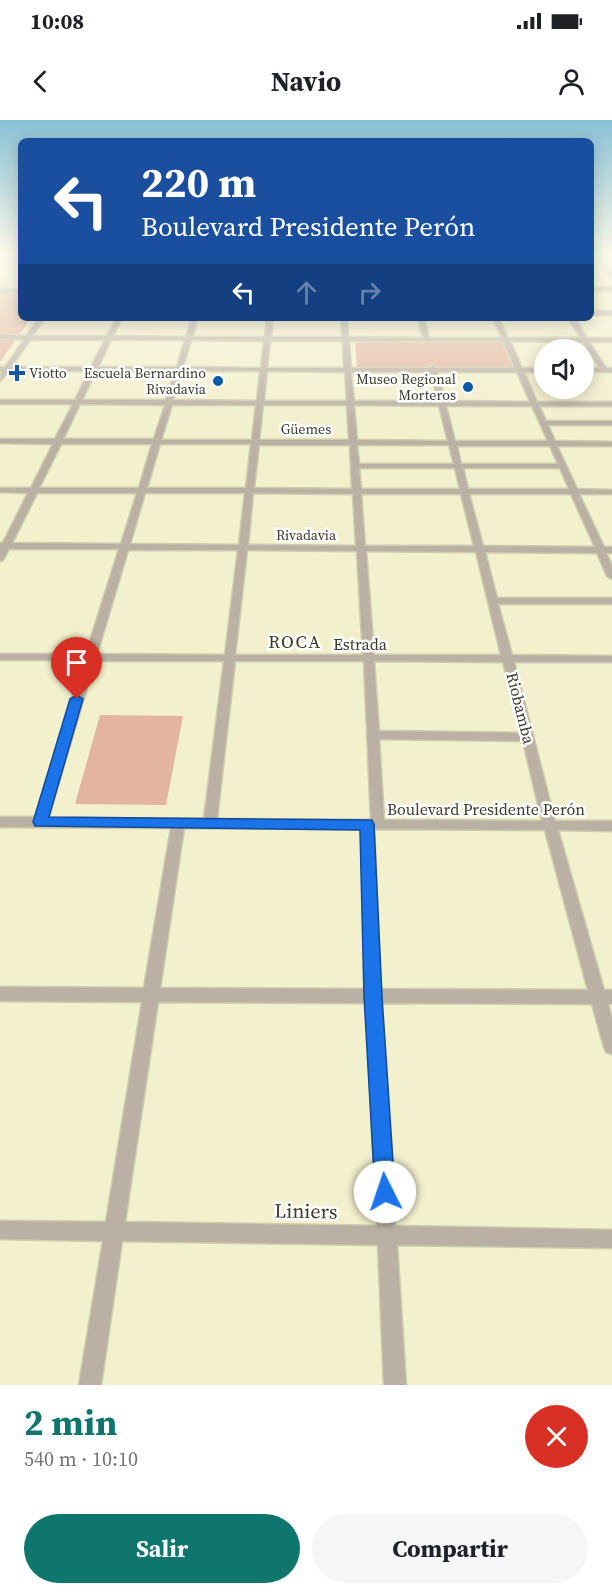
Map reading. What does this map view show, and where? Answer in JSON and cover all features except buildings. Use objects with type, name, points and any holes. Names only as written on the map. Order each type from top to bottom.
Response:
[{"type":"street","points":[[25,339],[34,321]]},
{"type":"street","points":[[0,379],[3,368],[40,321]]},
{"type":"street","points":[[0,558],[3,546],[118,321]]},
{"type":"street","points":[[40,822],[194,321]]},
{"type":"street","points":[[210,823],[270,321]]},
{"type":"street","points":[[344,321],[373,735],[373,996],[388,1235],[394,1385]]},
{"type":"street","points":[[422,321],[426,339]]},
{"type":"street","points":[[497,321],[612,576]]},
{"type":"street","points":[[573,321],[584,339]]},
{"type":"street","points":[[0,336],[25,339],[534,339]]},
{"type":"street","points":[[594,340],[612,340]]},
{"type":"street","points":[[594,354],[604,370]]},
{"type":"street","points":[[3,368],[534,370]]},
{"type":"street","name":"Riobamba","points":[[433,369],[550,825],[605,997],[612,1047]]},
{"type":"street","points":[[594,370],[612,370]]},
{"type":"street","points":[[0,402],[612,404]]},
{"type":"street","points":[[543,423],[612,423]]},
{"type":"street","name":"Güemes","points":[[0,441],[612,444]]},
{"type":"street","points":[[355,466],[562,466]]},
{"type":"street","points":[[0,490],[612,492]]},
{"type":"street","name":"Rivadavia","points":[[3,546],[612,550]]},
{"type":"street","points":[[494,601],[612,601]]},
{"type":"street","name":"Estrada","points":[[0,657],[612,659]]},
{"type":"street","points":[[373,735],[528,737]]},
{"type":"street","name":"Boulevard Presidente Perón","points":[[0,822],[612,826]]},
{"type":"street","points":[[90,1385],[177,823]]},
{"type":"street","points":[[0,994],[605,997]]},
{"type":"street","name":"Liniers","points":[[0,1230],[612,1239]]},
{"type":"shaded area","points":[[0,313],[18,313],[18,321],[29,321],[0,362]]},
{"type":"shaded area","points":[[355,342],[502,342],[513,367],[357,367]]},
{"type":"shaded area","points":[[100,715],[183,716],[166,805],[75,804]]},
{"type":"place","name":"Viotto","points":[[17,373]]},
{"type":"place","name":"Escuela Bernardino Rivadavia","points":[[218,381]]},
{"type":"place","name":"Museo Regional Morteros","points":[[468,387]]},
{"type":"district","name":"ROCA","points":[[295,642]]},
{"type":"route","points":[[77,699],[40,822],[367,824],[373,996],[385,1192]]}]
